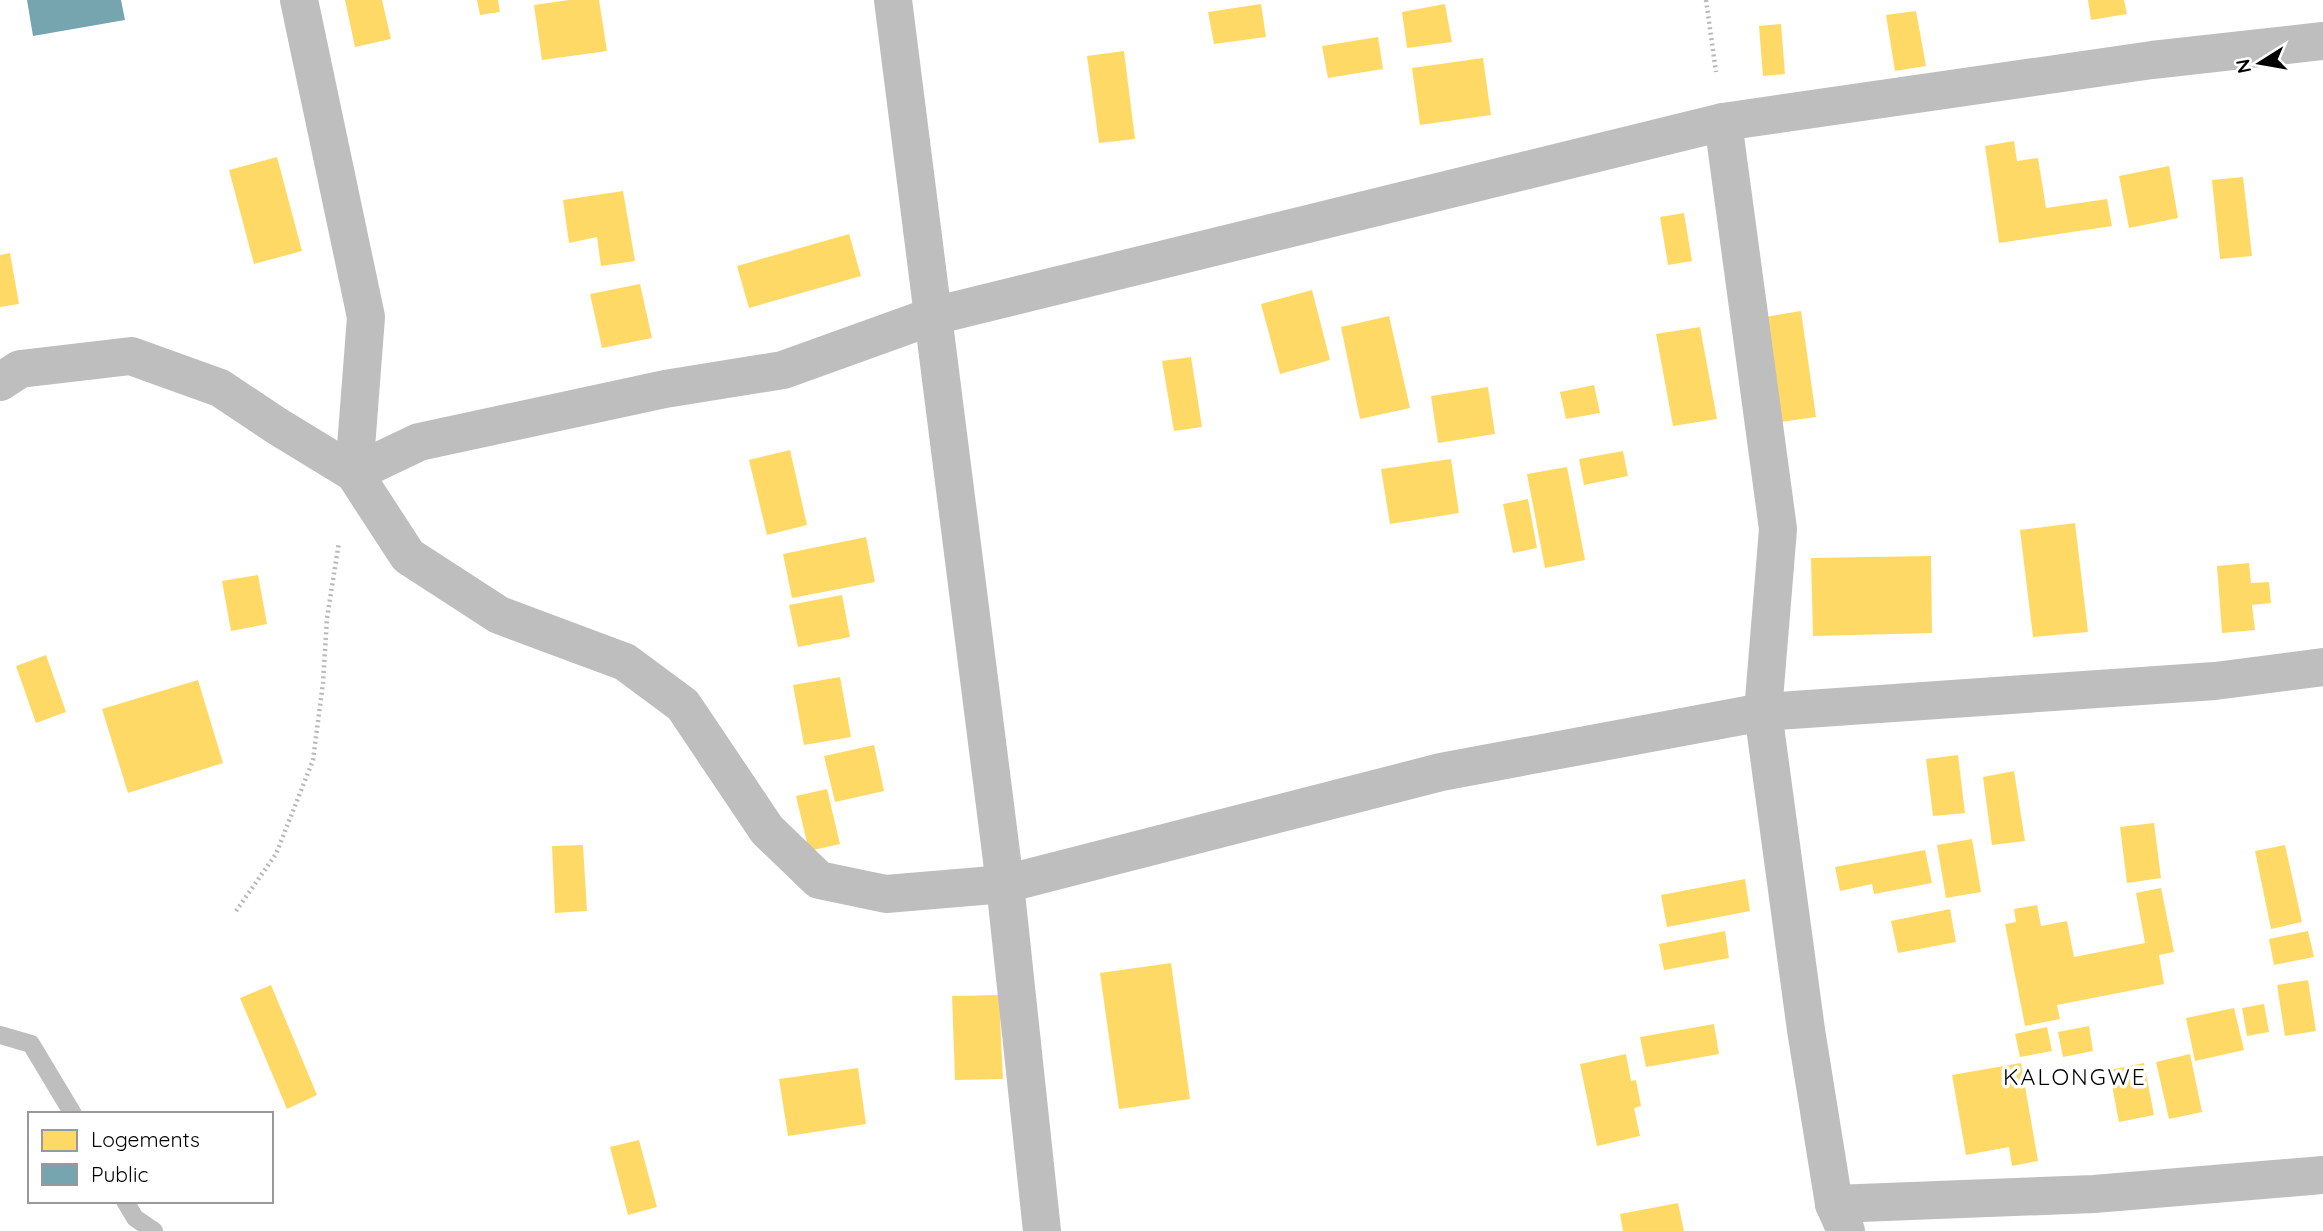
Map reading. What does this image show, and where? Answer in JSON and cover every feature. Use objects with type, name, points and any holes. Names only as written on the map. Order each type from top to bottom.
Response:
[{"type":"street","points":[[299,0],[366,317],[354,473]]},
{"type":"street","points":[[893,0],[1005,884],[1042,1231]]},
{"type":"street","points":[[354,473],[419,442],[665,388],[783,370],[933,316],[1723,121],[2152,60],[2323,41]]},
{"type":"street","points":[[1723,121],[1778,529],[1763,712],[1806,1030],[1840,1218],[2323,1175]]},
{"type":"street","points":[[0,382],[20,369],[131,356],[220,388],[354,473],[408,556],[499,615],[625,662],[683,705],[767,830],[819,880],[886,894],[1005,884],[1441,772],[1763,712],[2215,681],[2323,667]]},
{"type":"path","points":[[1706,0],[1723,121]]},
{"type":"path","points":[[236,911],[276,854],[313,760],[332,583],[354,473]]},
{"type":"building: Logements","points":[[345,0],[382,0],[391,39],[355,47]]},
{"type":"building: Logements","points":[[477,0],[498,0],[500,12],[480,15]]},
{"type":"building: Logements","points":[[569,0],[599,0],[607,51],[542,60],[534,5]]},
{"type":"building: Logements","points":[[2088,0],[2124,0],[2127,14],[2091,20]]},
{"type":"building: Logements","points":[[1261,4],[1266,37],[1214,44],[1208,12]]},
{"type":"building: Logements","points":[[1445,4],[1452,42],[1407,48],[1402,12]]},
{"type":"building: Logements","points":[[1916,11],[1926,66],[1895,71],[1886,15]]},
{"type":"building: Logements","points":[[1781,24],[1785,74],[1763,76],[1759,26]]},
{"type":"building: Logements","points":[[1378,37],[1383,69],[1328,78],[1322,46]]},
{"type":"building: Logements","points":[[1124,51],[1135,139],[1099,143],[1087,56]]},
{"type":"building: Logements","points":[[1483,58],[1491,115],[1420,125],[1412,68]]},
{"type":"building: Logements","points":[[2014,141],[2017,161],[2038,158],[2046,208],[2107,199],[2112,226],[1999,243],[1985,146]]},
{"type":"building: Logements","points":[[277,157],[302,251],[254,264],[229,170]]},
{"type":"building: Logements","points":[[2169,166],[2178,218],[2129,228],[2119,176]]},
{"type":"building: Logements","points":[[2243,177],[2252,256],[2220,259],[2212,180]]},
{"type":"building: Logements","points":[[623,191],[635,261],[601,266],[597,237],[569,243],[563,200]]},
{"type":"building: Logements","points":[[1684,213],[1692,261],[1668,265],[1660,217]]},
{"type":"building: Logements","points":[[849,234],[861,276],[749,308],[737,266]]},
{"type":"building: Logements","points":[[10,253],[19,304],[0,307],[0,255]]},
{"type":"building: Logements","points":[[640,284],[652,338],[602,348],[590,294]]},
{"type":"building: Logements","points":[[1312,290],[1330,360],[1280,374],[1261,304]]},
{"type":"building: Logements","points":[[1801,311],[1816,417],[1781,422],[1765,317]]},
{"type":"building: Logements","points":[[1389,316],[1410,408],[1360,419],[1341,327]]},
{"type":"building: Logements","points":[[1700,327],[1717,419],[1673,426],[1656,334]]},
{"type":"building: Logements","points":[[1191,357],[1202,427],[1174,431],[1162,361]]},
{"type":"building: Logements","points":[[1594,385],[1600,413],[1566,419],[1560,392]]},
{"type":"building: Logements","points":[[1488,387],[1495,434],[1438,443],[1431,396]]},
{"type":"building: Logements","points":[[790,450],[807,525],[767,535],[749,460]]},
{"type":"building: Logements","points":[[1623,451],[1628,476],[1584,485],[1579,459]]},
{"type":"building: Logements","points":[[1451,459],[1459,513],[1390,524],[1381,469]]},
{"type":"building: Logements","points":[[1567,467],[1585,560],[1545,568],[1527,474]]},
{"type":"building: Logements","points":[[1528,499],[1537,548],[1513,553],[1503,504]]},
{"type":"building: Logements","points":[[2075,523],[2088,632],[2033,637],[2020,530]]},
{"type":"building: Logements","points":[[866,537],[875,582],[792,598],[783,554]]},
{"type":"building: Logements","points":[[1931,556],[1932,633],[1813,636],[1811,558]]},
{"type":"building: Logements","points":[[2249,563],[2251,583],[2269,582],[2271,603],[2252,605],[2255,630],[2222,633],[2217,566]]},
{"type":"building: Logements","points":[[258,575],[267,624],[231,631],[222,581]]},
{"type":"building: Logements","points":[[842,595],[850,637],[798,647],[789,605]]},
{"type":"building: Logements","points":[[46,655],[66,712],[36,723],[16,666]]},
{"type":"building: Logements","points":[[840,677],[851,737],[804,745],[793,685]]},
{"type":"building: Logements","points":[[198,680],[223,763],[128,793],[102,709]]},
{"type":"building: Logements","points":[[874,745],[884,791],[835,802],[824,756]]},
{"type":"building: Logements","points":[[1958,755],[1965,813],[1933,816],[1926,759]]},
{"type":"building: Logements","points":[[2014,771],[2025,841],[1992,845],[1983,777]]},
{"type":"building: Logements","points":[[827,789],[840,844],[809,851],[796,796]]},
{"type":"building: Logements","points":[[2154,823],[2161,878],[2127,883],[2120,827]]},
{"type":"building: Logements","points":[[1972,839],[1981,892],[1946,898],[1937,845]]},
{"type":"building: Logements","points":[[583,845],[587,911],[555,913],[552,846]]},
{"type":"building: Logements","points":[[2285,845],[2302,922],[2271,929],[2255,851]]},
{"type":"building: Logements","points":[[1925,850],[1932,883],[1874,894],[1872,884],[1840,891],[1835,867]]},
{"type":"building: Logements","points":[[1745,879],[1750,911],[1667,927],[1661,895]]},
{"type":"building: Logements","points":[[2161,888],[2174,952],[2159,955],[2164,984],[2057,1005],[2060,1019],[2025,1026],[2005,924],[2016,922],[2014,909],[2037,905],[2041,926],[2067,921],[2074,957],[2145,943],[2136,893]]},
{"type":"building: Logements","points":[[1950,909],[1956,942],[1898,953],[1891,921]]},
{"type":"building: Logements","points":[[1725,931],[1729,958],[1664,970],[1659,944]]},
{"type":"building: Logements","points":[[2308,931],[2314,957],[2274,965],[2269,939]]},
{"type":"building: Logements","points":[[1171,963],[1190,1099],[1119,1109],[1100,973]]},
{"type":"building: Logements","points":[[2308,980],[2316,1031],[2285,1036],[2277,985]]},
{"type":"building: Logements","points":[[271,985],[317,1095],[287,1109],[240,998]]},
{"type":"building: Logements","points":[[999,995],[1003,1079],[955,1080],[952,996]]},
{"type":"building: Logements","points":[[2264,1004],[2269,1032],[2247,1036],[2242,1008]]},
{"type":"building: Logements","points":[[2234,1008],[2244,1050],[2195,1061],[2186,1018]]},
{"type":"building: Logements","points":[[1714,1024],[1719,1054],[1646,1067],[1640,1037]]},
{"type":"building: Logements","points":[[2089,1026],[2093,1051],[2063,1057],[2058,1032]]},
{"type":"building: Logements","points":[[2047,1027],[2052,1051],[2020,1057],[2015,1034]]},
{"type":"building: Logements","points":[[1626,1054],[1631,1081],[1636,1080],[1641,1106],[1634,1108],[1640,1136],[1597,1146],[1580,1064]]},
{"type":"building: Logements","points":[[2190,1054],[2202,1112],[2169,1119],[2156,1062]]},
{"type":"building: Logements","points":[[2021,1063],[2038,1161],[2012,1166],[2009,1147],[1966,1155],[1952,1075]]},
{"type":"building: Logements","points":[[2144,1063],[2154,1115],[2119,1122],[2109,1070]]},
{"type":"building: Logements","points":[[858,1068],[866,1124],[788,1136],[779,1079]]},
{"type":"building: Logements","points":[[639,1140],[657,1207],[628,1215],[610,1147]]},
{"type":"building: Logements","points":[[1678,1203],[1684,1231],[1623,1231],[1620,1214]]},
{"type":"building: Public","points":[[27,0],[121,0],[125,20],[33,36]]},
{"type":"waterway","points":[[0,1035],[31,1044],[72,1112]]},
{"type":"waterway","points":[[126,1203],[135,1218],[154,1231]]},
{"type":"district","name":"KALONGWE","points":[[2075,1077]]}]
